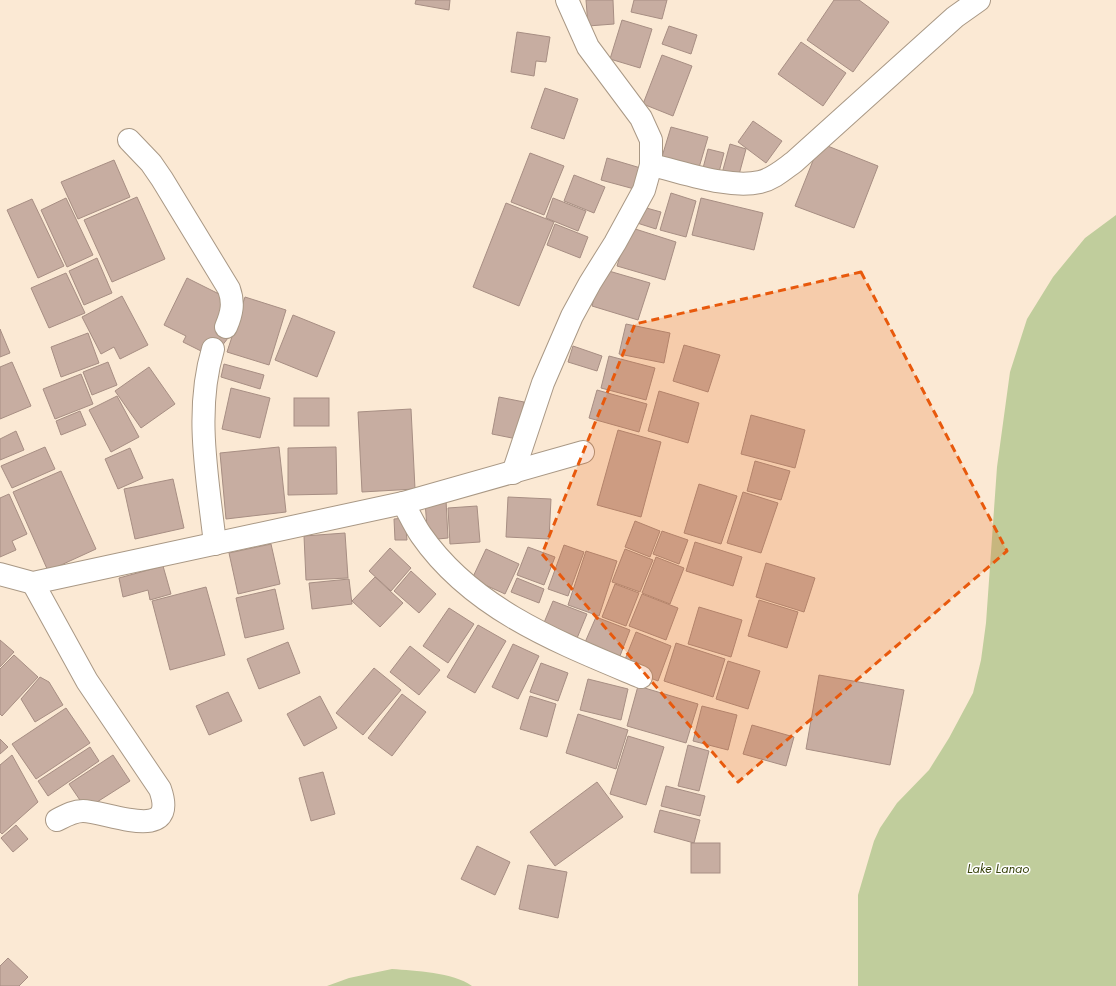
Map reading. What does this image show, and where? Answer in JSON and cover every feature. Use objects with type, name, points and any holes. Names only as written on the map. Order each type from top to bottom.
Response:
[{"type":"street","points":[[513,473],[543,384],[572,316],[590,283],[615,244],[644,190],[651,165],[651,140],[641,118],[588,47],[567,0]]},
{"type":"street","points":[[651,165],[720,181],[740,184],[760,182],[776,175],[794,162],[949,22],[979,0]]},
{"type":"street","points":[[129,140],[151,163],[162,179],[229,289],[232,298],[232,308],[226,327]]},
{"type":"street","points":[[213,349],[207,374],[204,429],[215,544]]},
{"type":"street","points":[[0,574],[33,583],[403,503],[583,452]]},
{"type":"street","points":[[403,503],[421,535],[441,559],[475,592],[501,611],[578,650],[641,677]]},
{"type":"street","points":[[33,583],[87,681],[160,789],[164,804],[162,812],[157,817],[150,820],[131,820],[84,811],[72,813],[57,820]]},
{"type":"highlighted area","points":[[861,272],[1007,551],[738,782],[542,554],[635,324]]},
{"type":"water","name":"Lake Lanao","points":[[1116,215],[1116,986],[858,986],[858,895],[874,841],[880,828],[897,803],[929,770],[949,738],[973,693],[981,660],[986,623],[997,467],[1010,372],[1027,319],[1053,277],[1085,238]]},
{"type":"water","points":[[392,969],[444,975],[464,981],[472,986],[327,986],[349,978]]},
{"type":"building","points":[[416,0],[450,0],[449,10],[415,4]]},
{"type":"building","points":[[586,0],[613,0],[614,24],[588,26]]},
{"type":"building","points":[[634,0],[667,0],[662,19],[631,12]]},
{"type":"building","points":[[834,0],[859,0],[889,22],[853,72],[807,40]]},
{"type":"building","points":[[622,20],[652,29],[640,68],[610,59]]},
{"type":"building","points":[[669,26],[697,35],[691,54],[662,44]]},
{"type":"building","points":[[517,32],[550,37],[546,62],[536,61],[534,76],[511,72]]},
{"type":"building","points":[[801,42],[846,73],[823,106],[778,74]]},
{"type":"building","points":[[662,55],[692,66],[673,116],[643,104]]},
{"type":"building","points":[[545,88],[578,99],[564,139],[531,128]]},
{"type":"building","points":[[753,121],[782,141],[766,163],[738,142]]},
{"type":"building","points":[[671,127],[708,137],[698,171],[661,160]]},
{"type":"building","points":[[820,143],[878,166],[854,228],[795,206]]},
{"type":"building","points":[[730,144],[746,149],[737,182],[721,177]]},
{"type":"building","points":[[708,149],[724,153],[718,176],[702,172]]},
{"type":"building","points":[[530,153],[564,166],[544,215],[511,202]]},
{"type":"building","points":[[607,158],[644,169],[638,190],[601,180]]},
{"type":"building","points":[[114,160],[130,197],[78,219],[61,182]]},
{"type":"building","points":[[574,175],[605,187],[594,213],[564,201]]},
{"type":"building","points":[[671,193],[696,201],[686,237],[660,230]]},
{"type":"building","points":[[137,197],[165,259],[112,282],[84,220]]},
{"type":"building","points":[[66,198],[93,255],[67,267],[41,210]]},
{"type":"building","points":[[553,198],[586,211],[578,231],[546,218]]},
{"type":"building","points":[[701,198],[763,213],[754,250],[692,235]]},
{"type":"building","points":[[32,199],[64,266],[38,278],[7,210]]},
{"type":"building","points":[[506,203],[554,222],[519,306],[473,287]]},
{"type":"building","points":[[639,206],[661,212],[656,229],[634,222]]},
{"type":"building","points":[[555,224],[588,237],[580,258],[547,245]]},
{"type":"building","points":[[629,227],[676,242],[665,280],[617,266]]},
{"type":"building","points":[[97,258],[112,293],[84,305],[69,271]]},
{"type":"building","points":[[602,269],[650,283],[638,320],[592,306]]},
{"type":"building","points":[[66,273],[85,313],[49,328],[31,288]]},
{"type":"building","points":[[187,278],[229,299],[226,327],[228,338],[218,351],[203,352],[183,342],[186,336],[164,325]]},
{"type":"building","points":[[122,296],[148,345],[120,359],[114,347],[101,354],[82,317]]},
{"type":"building","points":[[245,297],[286,310],[269,365],[227,352]]},
{"type":"building","points":[[293,315],[335,332],[317,377],[275,360]]},
{"type":"building","points":[[626,324],[670,333],[664,363],[619,354]]},
{"type":"building","points":[[0,329],[10,353],[0,357]]},
{"type":"building","points":[[88,333],[99,363],[61,377],[51,347]]},
{"type":"building","points":[[684,345],[720,355],[708,392],[673,381]]},
{"type":"building","points":[[573,346],[602,356],[597,371],[568,362]]},
{"type":"building","points":[[609,356],[655,368],[646,400],[601,388]]},
{"type":"building","points":[[12,362],[31,406],[0,419],[0,367]]},
{"type":"building","points":[[108,362],[117,385],[92,395],[83,372]]},
{"type":"building","points":[[224,364],[264,375],[260,389],[221,377]]},
{"type":"building","points":[[149,367],[175,404],[141,428],[115,391]]},
{"type":"building","points":[[81,374],[93,404],[55,419],[43,389]]},
{"type":"building","points":[[231,388],[270,398],[260,438],[222,429]]},
{"type":"building","points":[[597,390],[647,404],[639,432],[589,418]]},
{"type":"building","points":[[659,391],[699,403],[688,443],[648,431]]},
{"type":"building","points":[[117,396],[139,437],[111,452],[89,410]]},
{"type":"building","points":[[499,397],[524,402],[517,439],[492,434]]},
{"type":"building","points":[[294,398],[329,398],[329,426],[294,426]]},
{"type":"building","points":[[411,409],[415,489],[362,492],[358,412]]},
{"type":"building","points":[[80,411],[86,425],[61,435],[56,421]]},
{"type":"building","points":[[751,415],[805,430],[795,468],[741,454]]},
{"type":"building","points":[[618,430],[661,442],[641,517],[597,505]]},
{"type":"building","points":[[16,431],[24,450],[0,460],[0,439]]},
{"type":"building","points":[[45,447],[55,469],[12,488],[1,466]]},
{"type":"building","points":[[279,447],[286,512],[226,519],[220,453]]},
{"type":"building","points":[[336,447],[337,494],[288,495],[288,448]]},
{"type":"building","points":[[130,448],[143,478],[118,489],[105,459]]},
{"type":"building","points":[[755,461],[790,471],[781,500],[747,491]]},
{"type":"building","points":[[61,471],[96,549],[48,571],[13,492]]},
{"type":"building","points":[[173,479],[184,528],[135,539],[124,489]]},
{"type":"building","points":[[699,484],[737,496],[721,544],[684,533]]},
{"type":"building","points":[[743,492],[778,503],[761,553],[727,543]]},
{"type":"building","points":[[9,494],[27,534],[12,541],[16,550],[0,557],[0,498]]},
{"type":"building","points":[[508,497],[551,499],[549,539],[506,537]]},
{"type":"building","points":[[446,500],[448,538],[428,540],[425,502]]},
{"type":"building","points":[[477,506],[480,542],[450,544],[448,508]]},
{"type":"building","points":[[405,518],[407,540],[395,540],[394,519]]},
{"type":"building","points":[[635,521],[660,531],[650,557],[625,547]]},
{"type":"building","points":[[662,531],[688,540],[679,564],[653,554]]},
{"type":"building","points":[[345,533],[348,578],[306,580],[304,536]]},
{"type":"building","points":[[695,542],[742,557],[733,586],[686,571]]},
{"type":"building","points":[[271,544],[280,584],[238,594],[229,553]]},
{"type":"building","points":[[564,545],[584,552],[568,596],[548,589]]},
{"type":"building","points":[[528,547],[555,557],[544,585],[517,575]]},
{"type":"building","points":[[390,548],[411,568],[391,591],[369,571]]},
{"type":"building","points":[[486,549],[519,564],[505,594],[472,579]]},
{"type":"building","points":[[625,549],[653,560],[640,592],[612,582]]},
{"type":"building","points":[[586,551],[617,561],[599,616],[568,605]]},
{"type":"building","points":[[656,557],[684,568],[670,604],[642,593]]},
{"type":"building","points":[[766,563],[815,578],[804,612],[756,597]]},
{"type":"building","points":[[163,566],[171,594],[150,600],[148,590],[123,597],[119,578]]},
{"type":"building","points":[[411,571],[436,594],[419,613],[394,591]]},
{"type":"building","points":[[375,577],[403,603],[380,627],[352,601]]},
{"type":"building","points":[[517,578],[544,589],[539,603],[511,592]]},
{"type":"building","points":[[349,579],[352,604],[312,609],[309,583]]},
{"type":"building","points":[[615,584],[639,593],[626,626],[602,617]]},
{"type":"building","points":[[206,587],[225,655],[170,670],[152,601]]},
{"type":"building","points":[[275,589],[284,629],[245,638],[236,598]]},
{"type":"building","points":[[642,594],[678,608],[666,640],[629,626]]},
{"type":"building","points":[[759,600],[798,612],[787,648],[748,636]]},
{"type":"building","points":[[553,601],[587,614],[575,643],[541,630]]},
{"type":"building","points":[[699,607],[742,620],[731,657],[688,644]]},
{"type":"building","points":[[449,608],[474,624],[448,663],[423,646]]},
{"type":"building","points":[[596,617],[630,630],[618,661],[583,647]]},
{"type":"building","points":[[478,625],[506,641],[475,693],[447,677]]},
{"type":"building","points":[[636,632],[671,646],[658,681],[622,667]]},
{"type":"building","points":[[0,640],[14,652],[0,667]]},
{"type":"building","points":[[288,642],[300,673],[259,689],[247,659]]},
{"type":"building","points":[[676,643],[725,659],[713,697],[664,681]]},
{"type":"building","points":[[513,644],[539,656],[518,699],[492,687]]},
{"type":"building","points":[[410,646],[440,670],[419,695],[390,672]]},
{"type":"building","points":[[14,655],[38,677],[2,716],[0,714],[0,669]]},
{"type":"building","points":[[728,661],[760,671],[748,709],[716,699]]},
{"type":"building","points":[[541,663],[568,673],[558,701],[530,692]]},
{"type":"building","points":[[374,668],[401,690],[363,735],[336,713]]},
{"type":"building","points":[[819,675],[904,690],[890,765],[806,749]]},
{"type":"building","points":[[40,677],[49,682],[63,705],[35,722],[21,699]]},
{"type":"building","points":[[588,679],[628,689],[621,720],[580,710]]},
{"type":"building","points":[[638,686],[698,704],[686,743],[627,726]]},
{"type":"building","points":[[228,692],[242,721],[209,735],[196,706]]},
{"type":"building","points":[[402,694],[426,712],[392,756],[368,738]]},
{"type":"building","points":[[320,696],[337,728],[304,746],[287,714]]},
{"type":"building","points":[[530,696],[556,704],[547,737],[520,729]]},
{"type":"building","points":[[702,706],[737,715],[728,750],[693,741]]},
{"type":"building","points":[[66,708],[90,743],[36,779],[12,744]]},
{"type":"building","points":[[578,714],[628,730],[616,769],[566,753]]},
{"type":"building","points":[[752,725],[794,737],[786,766],[743,754]]},
{"type":"building","points":[[628,736],[664,747],[646,805],[610,794]]},
{"type":"building","points":[[0,739],[8,747],[0,754]]},
{"type":"building","points":[[688,745],[709,751],[699,791],[678,786]]},
{"type":"building","points":[[90,747],[99,761],[48,796],[38,781]]},
{"type":"building","points":[[12,755],[38,802],[2,834],[0,832],[0,765]]},
{"type":"building","points":[[113,755],[130,781],[86,809],[69,784]]},
{"type":"building","points":[[323,772],[335,814],[311,821],[299,778]]},
{"type":"building","points":[[597,782],[623,817],[555,866],[530,832]]},
{"type":"building","points":[[666,786],[705,796],[700,816],[661,806]]},
{"type":"building","points":[[660,810],[700,820],[694,843],[654,832]]},
{"type":"building","points":[[16,825],[28,839],[13,852],[1,838]]},
{"type":"building","points":[[691,843],[720,843],[720,873],[691,873]]},
{"type":"building","points":[[477,846],[510,862],[495,895],[461,879]]},
{"type":"building","points":[[528,865],[567,872],[558,918],[519,909]]},
{"type":"building","points":[[8,958],[28,977],[19,986],[0,986],[0,966]]}]
